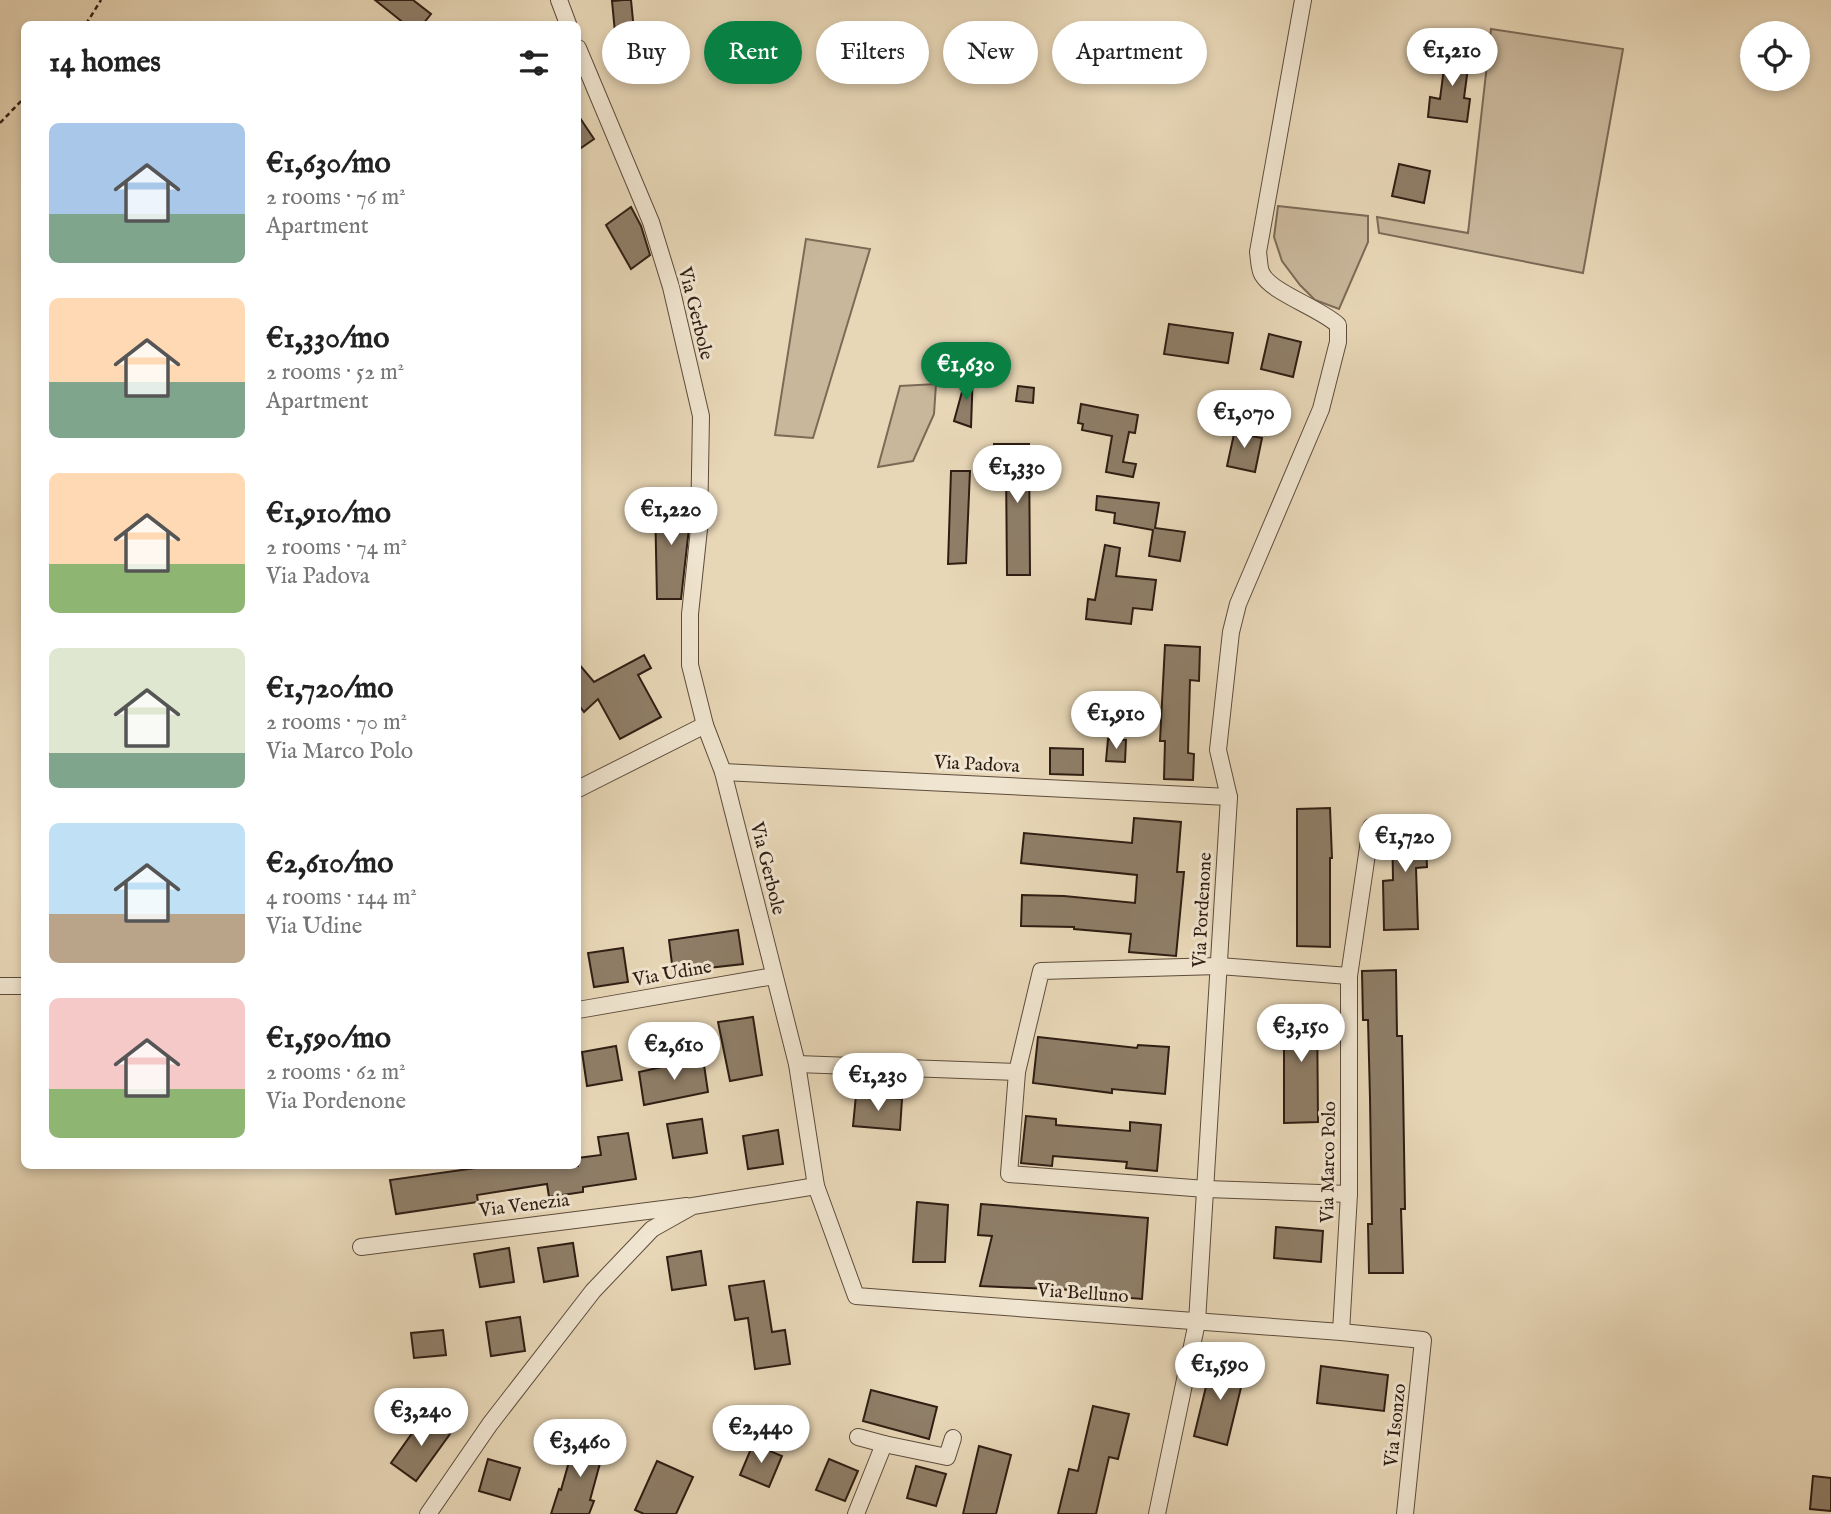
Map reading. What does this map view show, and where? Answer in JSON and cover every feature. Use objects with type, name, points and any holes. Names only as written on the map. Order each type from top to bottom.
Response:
[{"type":"street","points":[[558,0],[567,21]]},
{"type":"street","name":"Via Pordenone","points":[[1157,1514],[1197,1322],[1229,797],[1218,750],[1231,632],[1238,604],[1321,409],[1338,342],[1338,325],[1328,316],[1274,286],[1261,274],[1258,252],[1303,0]]},
{"type":"street","name":"Via Gerbole","points":[[581,55],[651,222],[671,288],[701,416],[699,529],[690,614],[690,665],[705,725],[723,772],[797,1064],[816,1186]]},
{"type":"street","points":[[581,787],[705,725]]},
{"type":"street","name":"Via Padova","points":[[723,772],[1229,797]]},
{"type":"street","name":"Via Marco Polo","points":[[1341,1332],[1349,1194],[1349,976],[1371,827]]},
{"type":"street","points":[[1349,976],[1219,966],[1041,971],[1017,1072],[1009,1174],[1206,1189],[1349,1194]]},
{"type":"street","name":"Via Udine","points":[[581,1009],[774,976]]},
{"type":"street","points":[[0,986],[21,986]]},
{"type":"street","points":[[797,1064],[1017,1072]]},
{"type":"street","points":[[428,1514],[490,1423],[593,1291],[652,1229],[693,1206],[816,1186]]},
{"type":"street","name":"Via Belluno","points":[[816,1186],[856,1296],[1423,1340]]},
{"type":"street","name":"Via Venezia","points":[[361,1247],[693,1206]]},
{"type":"street","name":"Via Isonzo","points":[[1405,1514],[1423,1340]]},
{"type":"street","points":[[858,1437],[947,1457],[953,1438]]},
{"type":"street","points":[[856,1514],[884,1444]]},
{"type":"path","points":[[88,21],[101,0]]},
{"type":"path","points":[[0,122],[21,101]]},
{"type":"shaded area","points":[[1491,29],[1623,49],[1583,273],[1379,233],[1377,217],[1468,233]]},
{"type":"shaded area","points":[[1278,206],[1368,216],[1368,242],[1339,309],[1315,300],[1282,261],[1274,237]]},
{"type":"shaded area","points":[[806,239],[870,249],[813,438],[775,435]]},
{"type":"shaded area","points":[[936,384],[934,414],[913,461],[878,467],[900,386]]},
{"type":"building","points":[[375,0],[413,0],[431,14],[425,21],[401,21]]},
{"type":"building","points":[[631,0],[633,21],[614,21],[612,1]]},
{"type":"building","points":[[1443,48],[1470,52],[1464,98],[1470,99],[1467,122],[1428,117],[1430,97],[1440,99],[1444,68],[1440,67]]},
{"type":"building","points":[[581,120],[594,139],[581,148]]},
{"type":"building","points":[[1399,164],[1430,171],[1424,203],[1392,196]]},
{"type":"building","points":[[631,207],[641,226],[650,255],[631,269],[606,225]]},
{"type":"building","points":[[1169,324],[1233,333],[1228,363],[1164,354]]},
{"type":"building","points":[[1269,334],[1301,342],[1293,377],[1261,369]]},
{"type":"building","points":[[968,370],[973,371],[971,427],[954,421]]},
{"type":"building","points":[[1018,386],[1034,388],[1033,403],[1016,401]]},
{"type":"building","points":[[1081,404],[1138,415],[1135,433],[1129,432],[1123,462],[1136,464],[1133,477],[1106,472],[1112,436],[1082,430],[1083,424],[1078,423]]},
{"type":"building","points":[[1236,425],[1253,428],[1251,436],[1262,438],[1255,472],[1227,466]]},
{"type":"building","points":[[994,444],[1029,444],[1030,575],[1007,575],[1006,465],[994,465]]},
{"type":"building","points":[[951,471],[970,471],[966,563],[948,564]]},
{"type":"building","points":[[1097,496],[1159,503],[1155,528],[1185,532],[1180,561],[1149,556],[1153,530],[1114,523],[1115,513],[1096,510]]},
{"type":"building","points":[[689,500],[689,528],[681,599],[657,599],[655,502]]},
{"type":"building","points":[[1105,545],[1120,548],[1116,576],[1156,580],[1152,610],[1133,608],[1131,624],[1086,619],[1088,599],[1095,600]]},
{"type":"building","points":[[1165,645],[1200,647],[1199,681],[1190,680],[1188,753],[1194,754],[1193,780],[1164,779],[1165,741],[1160,741]]},
{"type":"building","points":[[644,655],[651,668],[638,675],[661,717],[620,739],[598,699],[584,712],[581,708],[581,667],[594,682]]},
{"type":"building","points":[[1108,739],[1126,740],[1125,762],[1106,761]]},
{"type":"building","points":[[1050,748],[1083,749],[1083,775],[1050,774]]},
{"type":"building","points":[[1330,808],[1330,947],[1297,946],[1297,809]]},
{"type":"building","points":[[1134,818],[1181,822],[1177,872],[1184,872],[1176,956],[1129,952],[1131,934],[1074,927],[1021,926],[1022,895],[1135,903],[1137,875],[1021,863],[1024,833],[1132,843]]},
{"type":"building","points":[[1425,818],[1427,867],[1416,868],[1418,929],[1384,930],[1383,881],[1393,880],[1392,819]]},
{"type":"building","points":[[738,930],[743,964],[673,972],[669,940]]},
{"type":"building","points":[[623,948],[628,982],[594,987],[588,953]]},
{"type":"building","points":[[1396,970],[1397,1036],[1402,1036],[1405,1209],[1401,1209],[1403,1273],[1369,1273],[1368,1224],[1372,1224],[1370,1098],[1368,1020],[1363,1020],[1362,971]]},
{"type":"building","points":[[1284,1005],[1317,1005],[1318,1122],[1284,1123]]},
{"type":"building","points":[[753,1017],[762,1075],[730,1081],[718,1022]]},
{"type":"building","points":[[1038,1037],[1137,1048],[1138,1045],[1169,1047],[1165,1094],[1112,1089],[1112,1093],[1033,1083]]},
{"type":"building","points":[[616,1046],[622,1080],[587,1086],[582,1052]]},
{"type":"building","points":[[703,1058],[708,1092],[644,1105],[639,1072]]},
{"type":"building","points":[[856,1095],[902,1099],[900,1130],[853,1126]]},
{"type":"building","points":[[1026,1116],[1056,1119],[1056,1125],[1130,1131],[1130,1122],[1161,1125],[1157,1171],[1126,1168],[1127,1162],[1053,1156],[1052,1166],[1021,1163]]},
{"type":"building","points":[[702,1119],[707,1153],[673,1158],[667,1124]]},
{"type":"building","points":[[778,1130],[783,1164],[748,1169],[743,1136]]},
{"type":"building","points":[[628,1133],[636,1179],[583,1187],[583,1192],[549,1197],[547,1184],[477,1195],[478,1202],[396,1214],[390,1180],[469,1169],[581,1169],[581,1158],[601,1155],[598,1137]]},
{"type":"building","points":[[917,1202],[948,1205],[945,1262],[913,1262]]},
{"type":"building","points":[[981,1204],[1148,1218],[1142,1299],[1095,1295],[1096,1291],[980,1286],[992,1236],[978,1235]]},
{"type":"building","points":[[1276,1227],[1323,1231],[1321,1262],[1274,1258]]},
{"type":"building","points":[[573,1243],[578,1276],[544,1282],[538,1248]]},
{"type":"building","points":[[509,1248],[514,1282],[480,1287],[474,1254]]},
{"type":"building","points":[[701,1251],[706,1285],[672,1290],[667,1257]]},
{"type":"building","points":[[764,1281],[772,1332],[785,1330],[790,1364],[755,1369],[748,1318],[735,1320],[729,1286]]},
{"type":"building","points":[[520,1317],[525,1351],[491,1356],[486,1322]]},
{"type":"building","points":[[443,1330],[446,1355],[414,1358],[411,1333]]},
{"type":"building","points":[[1213,1358],[1246,1367],[1227,1445],[1194,1436]]},
{"type":"building","points":[[1321,1366],[1388,1375],[1384,1411],[1317,1403]]},
{"type":"building","points":[[871,1390],[937,1407],[929,1439],[863,1421]]},
{"type":"building","points":[[1093,1406],[1129,1414],[1118,1459],[1109,1457],[1096,1514],[1058,1514],[1069,1469],[1078,1471]]},
{"type":"building","points":[[425,1415],[450,1434],[416,1481],[391,1463]]},
{"type":"building","points":[[576,1437],[605,1445],[590,1500],[594,1501],[589,1514],[551,1514],[559,1489],[561,1490]]},
{"type":"building","points":[[753,1444],[782,1456],[769,1487],[740,1475]]},
{"type":"building","points":[[979,1446],[1011,1455],[996,1514],[963,1514]]},
{"type":"building","points":[[488,1459],[520,1468],[510,1500],[479,1491]]},
{"type":"building","points":[[829,1459],[858,1471],[845,1501],[816,1490]]},
{"type":"building","points":[[657,1461],[693,1477],[676,1514],[644,1514],[635,1510]]},
{"type":"building","points":[[916,1466],[946,1474],[936,1506],[907,1498]]},
{"type":"building","points":[[1813,1476],[1831,1478],[1831,1511],[1810,1509]]}]
